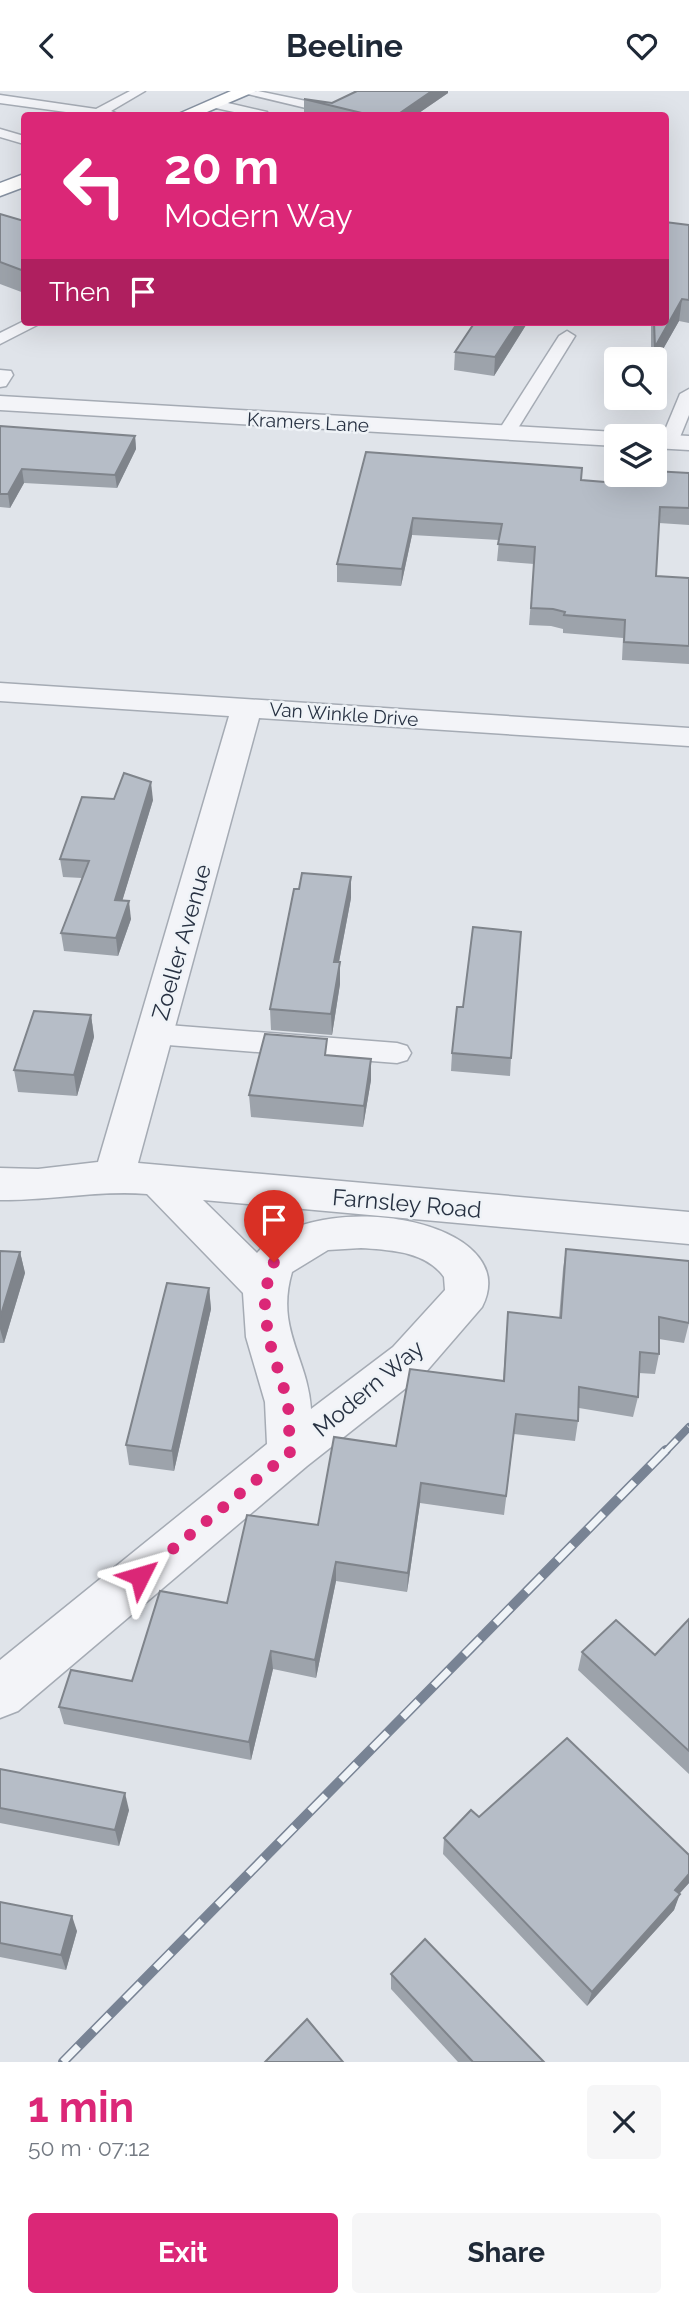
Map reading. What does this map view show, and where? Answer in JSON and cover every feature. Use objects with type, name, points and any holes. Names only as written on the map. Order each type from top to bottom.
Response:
[{"type":"highway","points":[[193,112],[246,92]]},
{"type":"highway","points":[[0,190],[21,181]]},
{"type":"street","name":"Kramers Lane","points":[[0,403],[604,438]]},
{"type":"street","name":"Van Winkle Drive","points":[[0,692],[689,737]]},
{"type":"street","name":"Zoeller Avenue","points":[[114,1176],[247,708]]},
{"type":"street","name":"Farnsley Road","points":[[0,1184],[38,1185],[114,1176],[689,1228]]},
{"type":"street","points":[[159,1180],[266,1289]]},
{"type":"street","name":"Modern Way","points":[[0,1693],[290,1452],[408,1360],[467,1295],[464,1273],[447,1253],[415,1238],[365,1231],[324,1234],[274,1262],[266,1289],[268,1337],[288,1402],[290,1452]]},
{"type":"lane","points":[[107,112],[139,91]]},
{"type":"lane","points":[[246,92],[331,110],[370,92],[364,91]]},
{"type":"lane","points":[[0,99],[83,112]]},
{"type":"lane","points":[[215,104],[249,112]]},
{"type":"lane","points":[[0,133],[15,144]]},
{"type":"lane","points":[[0,339],[27,326]]},
{"type":"lane","points":[[506,433],[567,336]]},
{"type":"lane","points":[[0,375],[5,376],[0,382]]},
{"type":"lane","points":[[671,442],[689,394]]},
{"type":"lane","points":[[155,1034],[397,1053]]},
{"type":"building","points":[[357,91],[432,91],[401,112],[358,112],[304,99],[332,103]]},
{"type":"building","points":[[0,214],[21,220],[21,270],[0,262]]},
{"type":"building","points":[[669,222],[689,225],[689,300],[682,299],[669,322]]},
{"type":"building","points":[[472,326],[515,326],[495,357],[455,352]]},
{"type":"building","points":[[654,326],[667,326],[655,347]]},
{"type":"building","points":[[0,426],[135,436],[115,475],[22,469],[8,494],[0,494]]},
{"type":"building","points":[[366,452],[582,468],[581,480],[604,482],[604,487],[667,487],[667,472],[689,473],[689,508],[660,507],[656,576],[689,578],[689,646],[624,642],[625,620],[564,615],[565,612],[553,609],[531,608],[535,547],[498,544],[502,524],[413,518],[402,569],[337,564]]},
{"type":"building","points":[[124,773],[151,782],[115,900],[129,901],[116,938],[61,933],[89,861],[60,859],[82,797],[114,799]]},
{"type":"building","points":[[302,873],[351,877],[334,962],[340,962],[331,1014],[270,1009],[294,889],[299,889]]},
{"type":"building","points":[[473,927],[521,932],[511,1058],[452,1053],[457,1007],[463,1007]]},
{"type":"building","points":[[34,1011],[91,1015],[74,1075],[14,1070]]},
{"type":"building","points":[[265,1034],[327,1039],[325,1055],[371,1059],[364,1106],[249,1095]]},
{"type":"building","points":[[566,1249],[689,1261],[689,1323],[659,1317],[659,1354],[640,1352],[638,1397],[579,1387],[578,1421],[516,1414],[506,1496],[421,1483],[408,1573],[336,1562],[315,1660],[271,1651],[249,1742],[59,1707],[71,1670],[132,1681],[160,1591],[227,1603],[247,1515],[318,1525],[334,1437],[396,1446],[410,1369],[504,1381],[508,1312],[561,1318]]},
{"type":"building","points":[[0,1251],[20,1252],[0,1318]]},
{"type":"building","points":[[167,1283],[209,1288],[172,1451],[126,1445]]},
{"type":"building","points":[[689,1619],[689,1751],[582,1652],[616,1620],[655,1655]]},
{"type":"building","points":[[567,1738],[689,1855],[689,1874],[675,1890],[680,1894],[592,1992],[444,1838],[471,1810],[479,1817]]},
{"type":"building","points":[[0,1769],[125,1793],[115,1830],[0,1808]]},
{"type":"building","points":[[0,1902],[72,1916],[61,1955],[0,1943]]},
{"type":"building","points":[[425,1939],[544,2062],[473,2062],[391,1974]]},
{"type":"building","points":[[307,2019],[343,2062],[265,2062]]},
{"type":"railway","points":[[665,1452],[689,1427]]},
{"type":"railway","points":[[63,2062],[666,1450]]},
{"type":"route","points":[[140,1576],[290,1452],[288,1402],[268,1337],[264,1294],[274,1262]]}]
